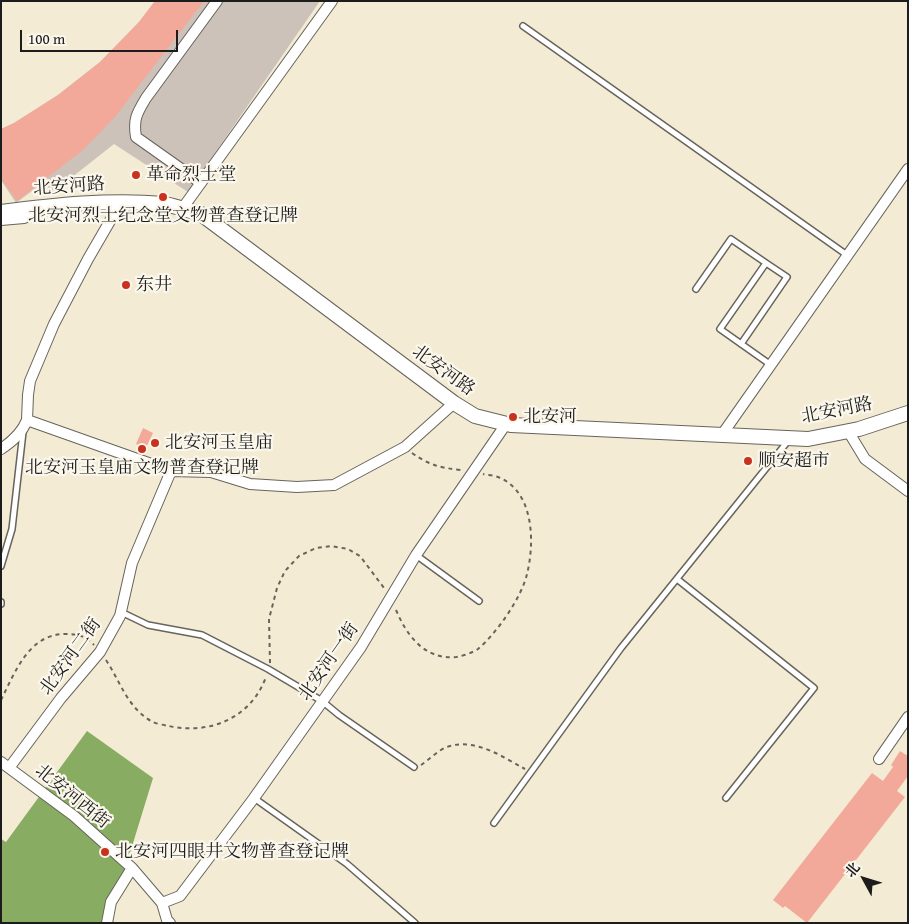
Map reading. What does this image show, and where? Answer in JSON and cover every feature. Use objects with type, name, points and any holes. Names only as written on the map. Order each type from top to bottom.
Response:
[{"type":"main road","name":"北安河路","points":[[1,212],[50,205],[121,202],[166,204],[201,214],[454,403],[475,416],[506,424],[808,439],[848,431],[908,414]]},
{"type":"street","points":[[201,183],[136,137],[134,124],[137,112],[146,98],[217,1]]},
{"type":"street","points":[[182,209],[332,1]]},
{"type":"street","points":[[721,436],[908,169]]},
{"type":"street","points":[[1,449],[13,440],[25,425],[30,381],[54,324],[121,202]]},
{"type":"street","points":[[1,220],[24,218],[50,205]]},
{"type":"street","points":[[25,425],[171,471],[210,472],[250,484],[297,487],[334,485],[405,447],[454,403]]},
{"type":"street","name":"北安河一街","points":[[162,903],[180,896],[254,798],[361,647],[416,555],[506,424]]},
{"type":"street","points":[[848,431],[865,460],[908,491]]},
{"type":"street","name":"北安河二街","points":[[5,765],[100,652],[121,612],[132,563],[171,471]]},
{"type":"street","points":[[879,759],[908,717]]},
{"type":"street","name":"北安河西街","points":[[5,765],[74,816],[132,868],[162,903],[166,920],[170,923]]},
{"type":"street","points":[[107,923],[111,902],[132,868]]},
{"type":"lane","points":[[523,26],[847,255]]},
{"type":"lane","points":[[696,289],[731,239],[786,277],[741,344]]},
{"type":"lane","points":[[766,263],[720,330],[771,365]]},
{"type":"lane","points":[[1,566],[12,529],[25,425]]},
{"type":"lane","points":[[494,823],[622,648],[790,438]]},
{"type":"lane","points":[[416,555],[478,601]]},
{"type":"lane","points":[[677,579],[814,688],[726,798]]},
{"type":"lane","points":[[121,612],[148,624],[202,635],[268,668],[322,701],[338,715],[414,767]]},
{"type":"lane","points":[[254,798],[347,864],[415,923]]},
{"type":"path","points":[[1,700],[31,647],[44,638],[57,634],[79,636],[90,641],[113,671],[121,689],[139,711],[152,722],[186,730],[206,728],[230,720],[247,706],[259,691],[271,661],[269,619],[277,588],[285,571],[299,556],[316,548],[331,546],[348,549],[360,556],[390,598],[402,625],[416,642],[431,653],[446,658],[461,656],[477,650],[509,615],[527,575],[531,545],[530,526],[525,505],[515,489],[498,477],[439,468],[421,459],[405,447]]},
{"type":"path","points":[[414,767],[421,766],[447,747],[468,744],[494,753],[531,772]]},
{"type":"shaded area","points":[[155,1],[320,1],[188,192],[114,144],[52,193],[44,182],[16,203],[1,180],[1,129],[14,123],[58,95],[100,62],[139,22]]},
{"type":"green space","points":[[87,731],[153,778],[118,892],[111,923],[1,923],[1,839],[6,842]]},
{"type":"building","points":[[155,1],[204,1],[115,117],[83,150],[17,201],[1,179],[1,129],[14,123],[58,95],[100,62],[139,22]]},
{"type":"building","points":[[143,428],[153,433],[146,448],[136,444]]},
{"type":"building","points":[[900,751],[908,756],[908,776],[897,791],[905,797],[807,923],[785,906],[783,908],[773,900],[872,773],[883,781],[893,767],[891,765]]},
{"type":"place","name":"革命烈士堂","points":[[136,175]]},
{"type":"place","name":"北安河烈士纪念堂文物普查登记牌","points":[[163,197]]},
{"type":"place","name":"东井","points":[[126,285]]},
{"type":"place","name":"北安河","points":[[513,417]]},
{"type":"place","name":"北安河玉皇庙","points":[[155,443]]},
{"type":"place","name":"北安河玉皇庙文物普查登记牌","points":[[142,449]]},
{"type":"place","name":"顺安超市","points":[[748,461]]},
{"type":"place","name":"北安河四眼井文物普查登记牌","points":[[105,852]]}]
